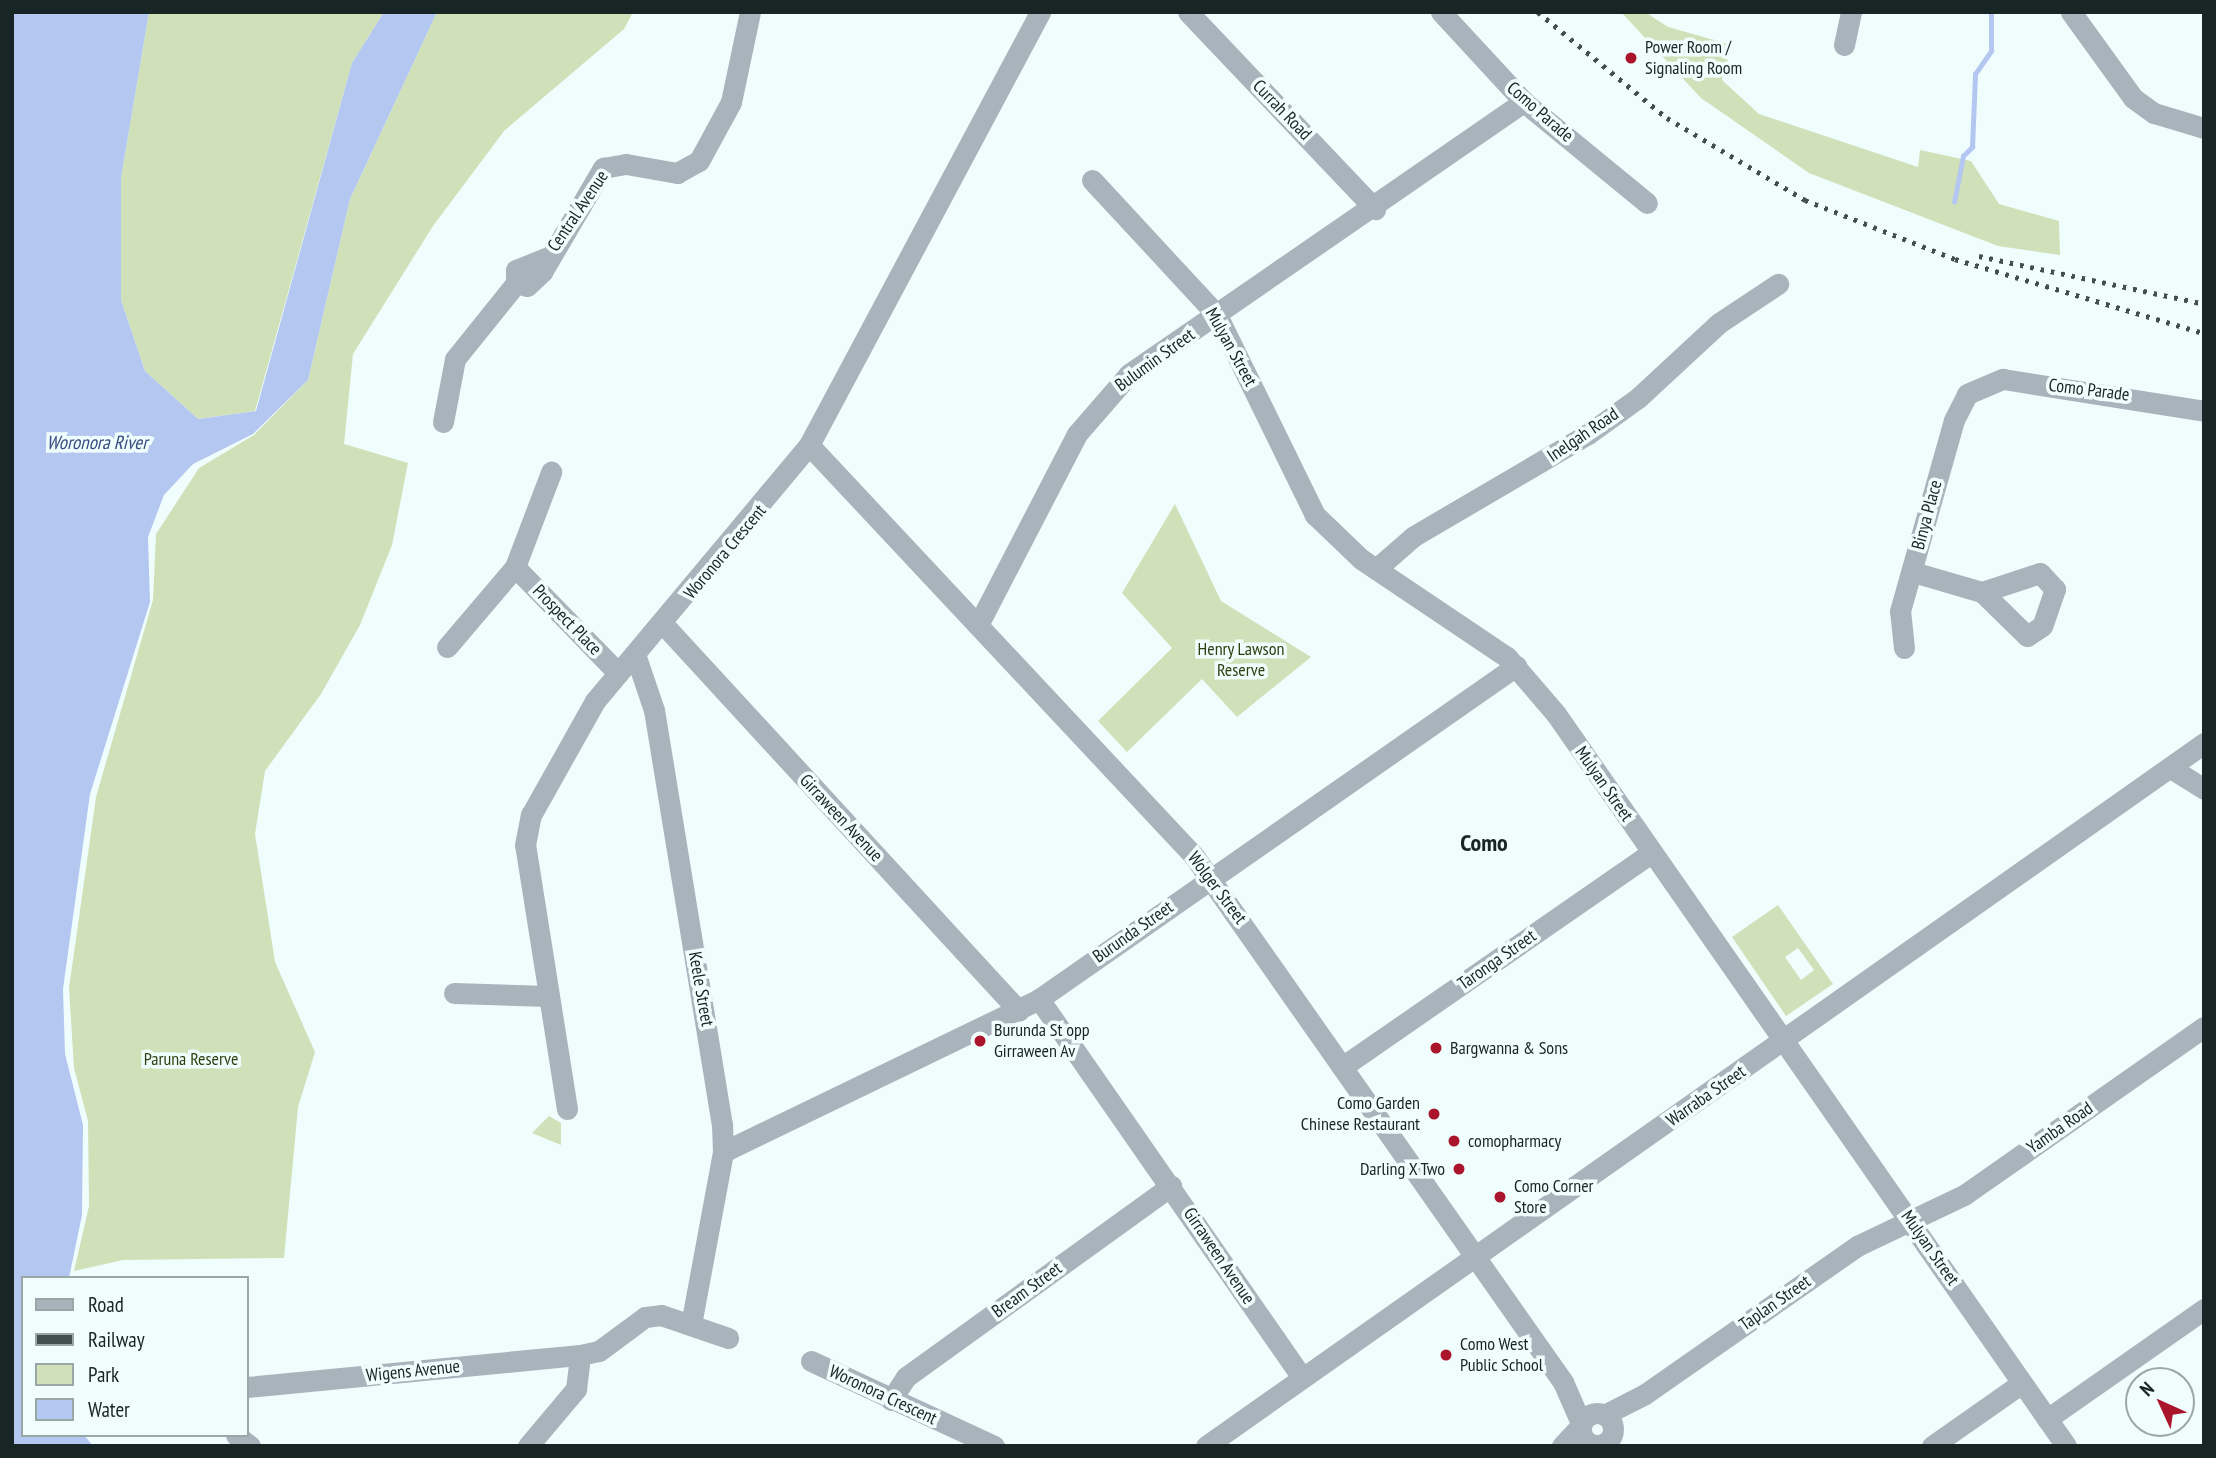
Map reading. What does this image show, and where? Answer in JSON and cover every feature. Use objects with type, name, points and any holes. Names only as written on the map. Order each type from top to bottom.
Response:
[{"type":"street","name":"Central Avenue","points":[[443,422],[455,359],[516,283],[535,281],[546,258],[603,168],[626,164],[677,173],[709,149],[731,102],[750,12]]},
{"type":"street","name":"Woronora Crescent","points":[[568,1109],[548,996],[525,833],[578,727],[618,673],[664,625],[809,445],[1040,12]]},
{"type":"street","name":"Currah Road","points":[[1188,12],[1375,209]]},
{"type":"street","name":"Como Parade","points":[[1441,12],[1524,102],[1647,203]]},
{"type":"street","points":[[1844,45],[1851,12]]},
{"type":"street","points":[[2071,12],[2143,107],[2204,128]]},
{"type":"street","name":"Bulumin Street","points":[[978,625],[1098,404],[1129,374],[1375,209],[1524,102]]},
{"type":"street","name":"Mulyan Street","points":[[1092,180],[1217,315],[1315,515],[1376,569],[1516,666],[1786,1041],[2066,1446]]},
{"type":"street","name":"Inelgah Road","points":[[1376,569],[1414,536],[1608,419],[1719,323],[1778,284]]},
{"type":"street","name":"Como Parade","points":[[1975,388],[2003,379],[2204,411]]},
{"type":"street","name":"Binya Place","points":[[1904,648],[1898,621],[1957,410],[1975,388]]},
{"type":"street","name":"Wolger Street","points":[[809,445],[1210,878],[1597,1434]]},
{"type":"street","points":[[446,647],[515,566],[551,472]]},
{"type":"street","name":"Prospect Place","points":[[515,566],[618,673]]},
{"type":"street","points":[[1913,572],[1982,592]]},
{"type":"street","name":"Girraween Avenue","points":[[664,625],[1019,1011]]},
{"type":"street","name":"Keele Street","points":[[635,654],[654,710],[723,1152],[691,1325]]},
{"type":"street","name":"Burunda Street","points":[[723,1152],[1039,999],[1516,666]]},
{"type":"street","name":"Warraba Street","points":[[1206,1446],[1301,1376],[2174,770],[2204,743]]},
{"type":"street","points":[[2174,770],[2204,789]]},
{"type":"street","name":"Taronga Street","points":[[1342,1066],[1651,853]]},
{"type":"street","points":[[454,993],[548,996]]},
{"type":"street","name":"Girraween Avenue","points":[[1039,999],[1301,1376]]},
{"type":"street","name":"Yamba Road","points":[[1911,1220],[1964,1195],[2204,1027]]},
{"type":"street","name":"Bream Street","points":[[891,1400],[906,1377],[1171,1186]]},
{"type":"street","name":"Taplan Street","points":[[1562,1446],[1597,1434],[1645,1394],[1857,1246],[1911,1220]]},
{"type":"street","points":[[2047,1419],[2204,1309]]},
{"type":"street","name":"Wigens Avenue","points":[[248,1387],[580,1355],[598,1351],[638,1321],[661,1315],[691,1325]]},
{"type":"street","points":[[691,1325],[728,1338]]},
{"type":"street","points":[[527,1446],[576,1389],[580,1355]]},
{"type":"street","name":"Woronora Crescent","points":[[811,1361],[994,1446]]},
{"type":"street","points":[[1932,1446],[2022,1383]]},
{"type":"green space","points":[[149,12],[384,12],[352,63],[255,411],[198,419],[145,371],[121,300],[121,178]]},
{"type":"green space","name":"Paruna Reserve","points":[[437,12],[633,12],[624,29],[504,131],[433,226],[353,354],[344,444],[408,463],[392,545],[360,625],[321,694],[265,771],[255,834],[275,962],[315,1052],[298,1107],[284,1258],[123,1260],[74,1271],[89,1206],[88,1121],[74,1068],[69,988],[96,797],[153,600],[156,534],[199,468],[254,435],[308,380],[350,199]]},
{"type":"green space","points":[[1621,12],[1645,12],[1668,27],[1732,45],[1722,80],[1759,114],[1918,167],[1920,150],[1971,161],[1999,204],[2059,221],[2060,255],[1998,246],[1809,173],[1701,98]]},
{"type":"green space","name":"Henry Lawson Reserve","points":[[1175,504],[1221,601],[1311,657],[1237,717],[1202,679],[1127,752],[1098,721],[1172,648],[1122,593]]},
{"type":"green space","points":[[1778,905],[1833,984],[1786,1016],[1732,937]],"holes":[[[1798,948],[1814,970],[1801,980],[1785,957]]]},
{"type":"green space","points":[[549,1116],[561,1123],[561,1145],[532,1133]]},
{"type":"water","name":"Woronora River","points":[[12,12],[149,12],[121,178],[121,300],[145,371],[198,419],[256,411],[352,63],[384,12],[437,12],[350,199],[308,380],[253,434],[193,464],[164,495],[148,537],[150,602],[90,794],[63,989],[65,1054],[83,1125],[82,1215],[69,1276],[21,1276],[21,1437],[86,1437],[93,1446],[12,1446]]},
{"type":"waterway","points":[[1954,202],[1963,156],[1972,147],[1975,74],[1991,51],[1991,12]]},
{"type":"railway","points":[[1538,12],[1667,118],[1805,200],[1955,259],[2204,333]]},
{"type":"railway","points":[[1979,256],[2204,304]]},
{"type":"place","name":"Power Room / Signaling Room","points":[[1631,58]]},
{"type":"place","name":"Burunda St opp Girraween Av","points":[[980,1041]]},
{"type":"place","name":"Bargwanna & Sons","points":[[1436,1048]]},
{"type":"place","name":"Como Garden Chinese Restaurant","points":[[1434,1114]]},
{"type":"place","name":"comopharmacy","points":[[1454,1141]]},
{"type":"place","name":"Darling X Two","points":[[1459,1169]]},
{"type":"place","name":"Como Corner Store","points":[[1500,1197]]},
{"type":"place","name":"Como West Public School","points":[[1446,1355]]},
{"type":"district","name":"Como","points":[[1484,843]]}]
